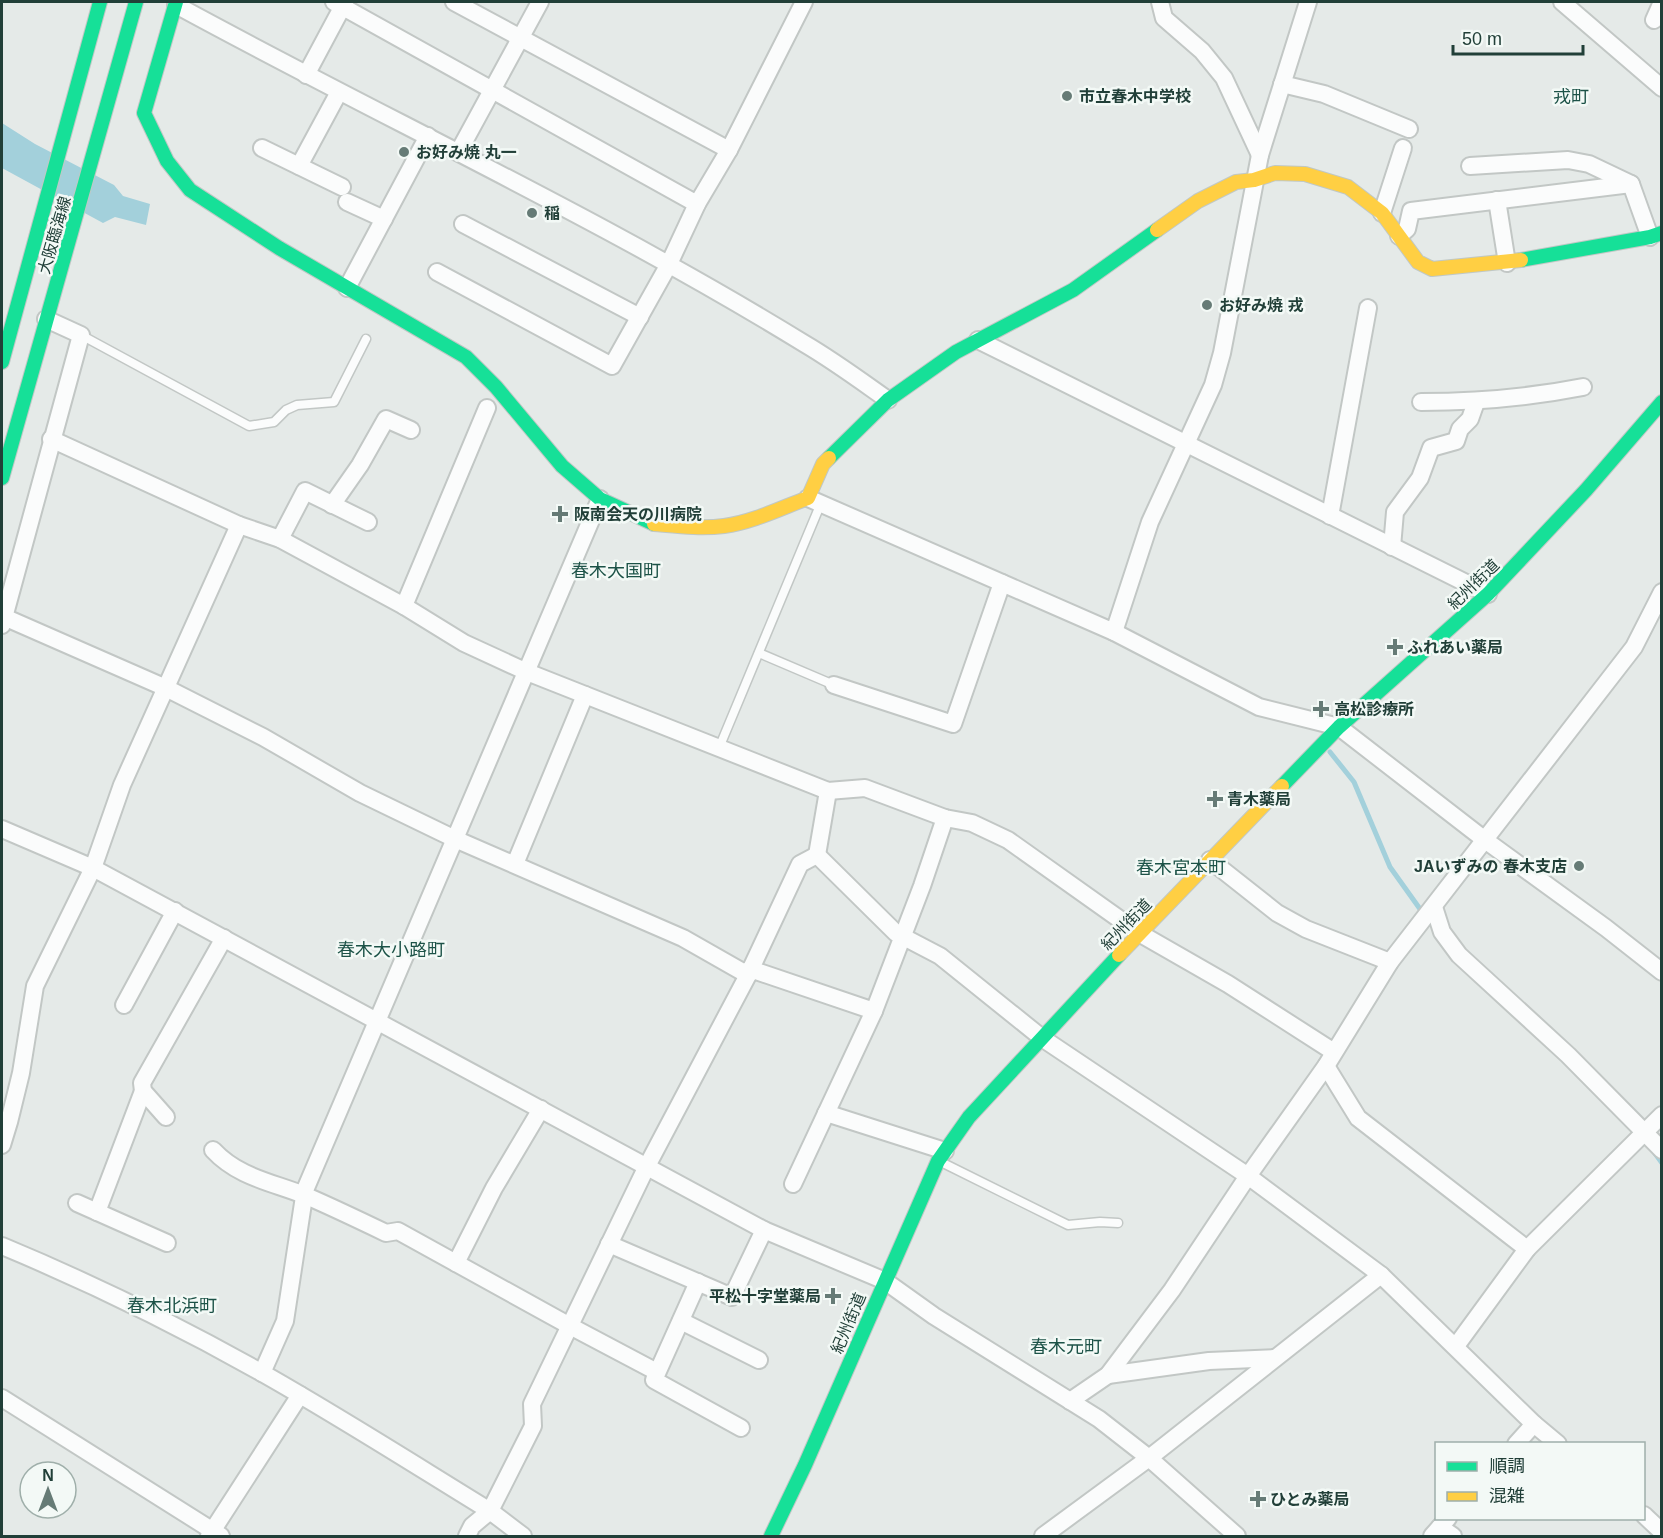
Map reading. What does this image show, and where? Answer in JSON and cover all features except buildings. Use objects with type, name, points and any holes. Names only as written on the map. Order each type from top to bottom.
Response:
[{"type":"street","name":"大阪臨海線","points":[[2,362],[100,2]]},
{"type":"street","name":"大阪臨海線","points":[[2,478],[136,2]]},
{"type":"street","points":[[454,2],[729,150]]},
{"type":"street","points":[[459,151],[540,2]]},
{"type":"street","points":[[437,272],[612,366],[668,266],[697,204],[729,150],[804,2]]},
{"type":"street","points":[[1160,2],[1164,18],[1202,51],[1224,78],[1260,154]]},
{"type":"street","points":[[1114,632],[1150,522],[1213,385],[1222,353],[1260,154],[1308,2]]},
{"type":"street","points":[[1562,2],[1662,88]]},
{"type":"street","points":[[1654,20],[1662,2]]},
{"type":"street","points":[[888,400],[806,345],[668,266],[459,151],[306,75],[176,3],[144,113],[167,161],[190,190],[279,248],[466,357],[496,387],[562,466],[600,499],[653,524],[688,527],[723,526],[814,500],[1114,632],[1259,707],[1339,727],[1662,972]]},
{"type":"street","points":[[306,75],[340,3],[492,91],[697,204]]},
{"type":"street","points":[[1282,84],[1324,94],[1409,129]]},
{"type":"street","points":[[299,166],[339,92]]},
{"type":"street","points":[[347,288],[428,136]]},
{"type":"street","points":[[262,148],[299,166],[384,219]]},
{"type":"street","points":[[1382,213],[1403,148]]},
{"type":"street","points":[[814,500],[823,464],[888,400],[956,352],[1072,290],[1198,201],[1236,182],[1254,180],[1275,173],[1305,174],[1348,187],[1382,213],[1418,262],[1432,269],[1507,263],[1656,235],[1631,184],[1589,164],[1568,160],[1470,166]]},
{"type":"street","points":[[1399,236],[1407,229],[1411,211],[1631,184]]},
{"type":"street","points":[[1497,200],[1507,263]]},
{"type":"street","points":[[463,224],[640,317]]},
{"type":"street","points":[[1329,516],[1368,308]]},
{"type":"street","points":[[46,319],[81,335],[3,621],[166,688],[263,737],[360,793],[455,839],[683,938],[749,972],[874,1011]]},
{"type":"street","points":[[978,340],[1488,594]]},
{"type":"street","points":[[1421,402],[1476,402],[1583,387]]},
{"type":"street","points":[[1392,547],[1395,512],[1420,478],[1431,448],[1456,441],[1460,429],[1470,419],[1476,402]]},
{"type":"street","name":"紀州街道","points":[[771,1536],[805,1465],[941,1156],[969,1117],[1139,933],[1339,727],[1488,594],[1586,490],[1662,402]]},
{"type":"street","points":[[404,606],[487,408]]},
{"type":"street","points":[[332,505],[360,465],[386,418],[411,430]]},
{"type":"street","points":[[51,439],[239,525],[280,539],[404,606],[464,643],[527,672],[828,791],[865,788],[945,818],[972,823],[1008,840],[1139,933],[1228,984],[1330,1059],[1358,1118],[1527,1249]]},
{"type":"street","points":[[280,539],[305,491],[368,522]]},
{"type":"street","points":[[262,1373],[285,1321],[304,1196],[600,499]]},
{"type":"street","points":[[2,1144],[21,1073],[35,986],[93,868],[122,785],[239,525]]},
{"type":"street","points":[[834,686],[953,724],[1002,583]]},
{"type":"street","points":[[1070,1401],[1108,1375],[1172,1290],[1330,1059],[1390,962],[1634,647],[1662,592]]},
{"type":"street","points":[[515,864],[585,695]]},
{"type":"street","points":[[817,855],[828,791]]},
{"type":"street","points":[[793,1184],[874,1011],[922,886],[945,818]]},
{"type":"street","points":[[2,829],[93,868],[175,911],[764,1230],[885,1281],[934,1316],[1099,1419],[1149,1458],[1237,1536]]},
{"type":"street","points":[[817,855],[902,937],[940,956],[1042,1038],[1248,1176],[1381,1275],[1534,1424],[1557,1442]]},
{"type":"street","points":[[467,1536],[472,1526],[490,1511],[533,1426],[532,1404],[647,1166],[749,972],[800,864],[817,855]]},
{"type":"street","points":[[1210,860],[1277,913],[1297,924],[1390,962]]},
{"type":"street","points":[[1434,907],[1442,932],[1459,955],[1568,1055],[1662,1150]]},
{"type":"street","points":[[124,1005],[175,911]]},
{"type":"street","points":[[97,1212],[143,1091],[142,1083],[224,938]]},
{"type":"street","points":[[143,1091],[166,1117]]},
{"type":"street","points":[[456,1263],[494,1188],[541,1109]]},
{"type":"street","points":[[826,1113],[941,1156]]},
{"type":"street","points":[[1456,1346],[1527,1249],[1662,1115]]},
{"type":"street","points":[[213,1150],[234,1168],[251,1177],[304,1196],[386,1233],[398,1231],[657,1372]]},
{"type":"street","points":[[77,1203],[167,1243]]},
{"type":"street","points":[[609,1244],[732,1297],[764,1230]]},
{"type":"street","points":[[2,1246],[123,1301],[262,1373],[490,1511],[523,1536]]},
{"type":"street","points":[[1043,1536],[1149,1458],[1381,1275]]},
{"type":"street","points":[[698,1282],[654,1380],[741,1428]]},
{"type":"street","points":[[681,1321],[759,1360]]},
{"type":"street","points":[[1108,1375],[1209,1361],[1275,1358]]},
{"type":"street","points":[[2,1398],[214,1535],[300,1395]]},
{"type":"street","points":[[1517,1442],[1534,1424]]},
{"type":"street","points":[[1645,1516],[1662,1532]]},
{"type":"lane","points":[[81,335],[249,426],[274,422],[286,410],[297,405],[334,402],[366,339]]},
{"type":"lane","points":[[719,748],[759,653],[814,500]]},
{"type":"lane","points":[[759,653],[834,686]]},
{"type":"lane","points":[[941,1156],[1068,1225],[1118,1223]]},
{"type":"water","points":[[2,123],[35,144],[114,185],[123,196],[150,204],[146,225],[115,217],[103,223],[2,168]]},
{"type":"waterway","points":[[1330,752],[1354,782],[1390,867],[1420,909]]},
{"type":"waterway","points":[[1654,1152],[1662,1163]]},
{"type":"traffic: fast","points":[[2,362],[100,2]]},
{"type":"traffic: fast","points":[[2,478],[136,2]]},
{"type":"traffic: fast","points":[[176,2],[144,113],[167,161],[190,190],[279,248],[466,357],[496,387],[562,466],[600,499],[654,524]]},
{"type":"traffic: fast","points":[[829,458],[888,400],[956,352],[1073,290],[1157,230]]},
{"type":"traffic: fast","points":[[1521,260],[1662,233]]},
{"type":"traffic: fast","points":[[1282,786],[1339,727],[1488,594],[1586,490],[1662,402]]},
{"type":"traffic: fast","points":[[771,1536],[805,1465],[938,1161],[969,1117],[1119,955]]},
{"type":"traffic: slow","points":[[1157,230],[1198,201],[1236,182],[1254,180],[1275,173],[1305,174],[1348,187],[1382,213],[1418,262],[1432,269],[1521,260]]},
{"type":"traffic: slow","points":[[654,524],[715,527],[735,524],[767,514],[808,498],[823,464],[829,458]]},
{"type":"traffic: slow","points":[[1119,955],[1282,786]]},
{"type":"place","name":"市立春木中学校","points":[[1067,96]]},
{"type":"place","name":"お好み焼 丸一","points":[[404,152]]},
{"type":"place","name":"稲","points":[[532,213]]},
{"type":"place","name":"お好み焼 戎","points":[[1207,305]]},
{"type":"place","name":"阪南会天の川病院","points":[[560,514]]},
{"type":"place","name":"ふれあい薬局","points":[[1395,647]]},
{"type":"place","name":"高松診療所","points":[[1321,709]]},
{"type":"place","name":"青木薬局","points":[[1215,799]]},
{"type":"place","name":"JAいずみの 春木支店","points":[[1579,866]]},
{"type":"place","name":"平松十字堂薬局","points":[[833,1296]]},
{"type":"place","name":"ひとみ薬局","points":[[1258,1499]]},
{"type":"district","name":"戎町","points":[[1571,97]]},
{"type":"district","name":"春木大国町","points":[[616,571]]},
{"type":"district","name":"春木宮本町","points":[[1181,868]]},
{"type":"district","name":"春木大小路町","points":[[391,950]]},
{"type":"district","name":"春木北浜町","points":[[172,1306]]},
{"type":"district","name":"春木元町","points":[[1066,1347]]}]
